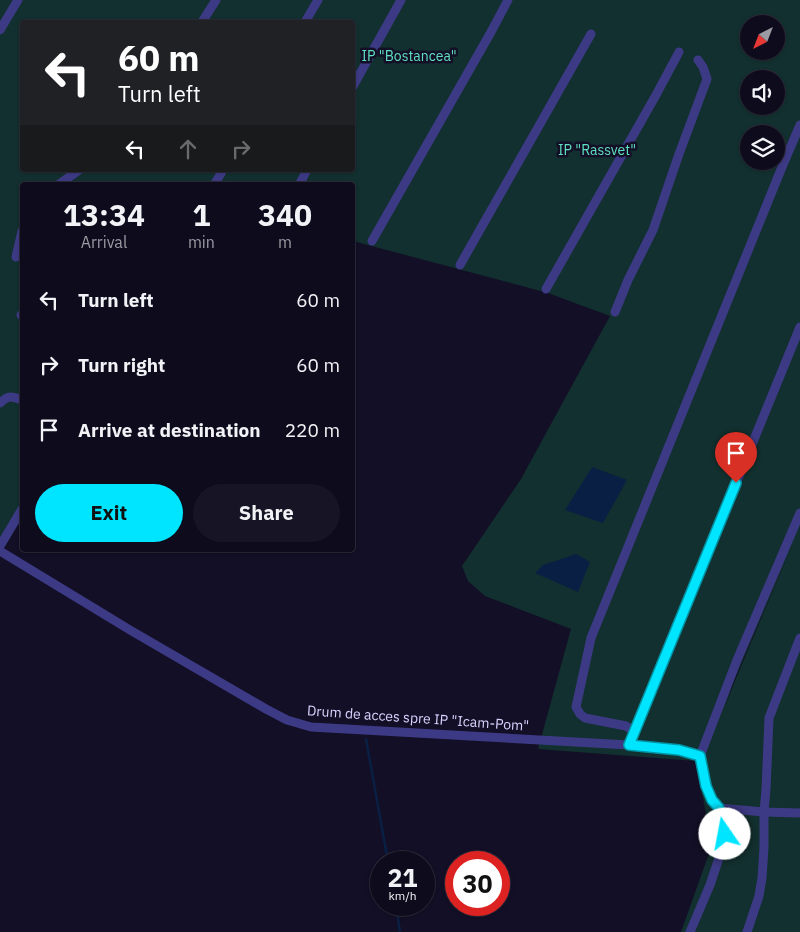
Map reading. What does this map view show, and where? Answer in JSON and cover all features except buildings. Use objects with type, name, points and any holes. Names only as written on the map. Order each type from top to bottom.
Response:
[{"type":"street","points":[[0,30],[18,0]]},
{"type":"street","points":[[203,20],[216,0]]},
{"type":"street","points":[[306,20],[318,0]]},
{"type":"street","points":[[355,83],[401,0]]},
{"type":"street","points":[[372,241],[508,0]]},
{"type":"street","points":[[460,265],[591,34]]},
{"type":"street","points":[[546,289],[679,52]]},
{"type":"street","points":[[616,312],[628,280],[654,230],[679,154],[707,80],[703,67],[698,60]]},
{"type":"street","points":[[635,732],[626,726],[585,718],[580,714],[576,706],[591,638],[800,126]]},
{"type":"street","points":[[62,182],[76,172]]},
{"type":"street","points":[[16,257],[20,240]]},
{"type":"street","points":[[629,745],[800,327]]},
{"type":"street","points":[[0,403],[5,398],[14,396],[20,399]]},
{"type":"street","points":[[0,546],[20,512]]},
{"type":"street","points":[[690,932],[710,885],[725,834],[719,808],[712,800],[706,786],[700,756],[800,513]]},
{"type":"street","name":"Drum de acces spre IP \"Icam-Pom\"","points":[[0,552],[266,709],[287,720],[311,727],[629,745],[679,750],[700,756]]},
{"type":"street","points":[[747,932],[759,896],[762,878],[769,718],[800,638]]},
{"type":"street","points":[[719,808],[800,813]]},
{"type":"green space","points":[[0,0],[800,0],[800,932],[681,932],[712,845],[696,761],[538,749],[571,629],[485,596],[468,581],[462,566],[521,479],[610,316],[548,293],[355,242],[355,182],[20,182],[20,521],[0,554]],"holes":[[[794,541],[734,683],[725,707],[733,683]]]},
{"type":"water","points":[[592,467],[627,480],[603,523],[565,510]]},
{"type":"water","points":[[576,554],[590,562],[578,592],[535,573],[543,565]]},
{"type":"waterway","points":[[366,739],[386,851]]},
{"type":"waterway","points":[[398,916],[400,932]]},
{"type":"route","points":[[725,834],[719,808],[712,800],[706,786],[700,756],[679,750],[629,745],[736,483]]},
{"type":"park label","name":"IP \"Bostancea\"","points":[[409,56]]},
{"type":"park label","name":"IP \"Rassvet\"","points":[[597,150]]}]
